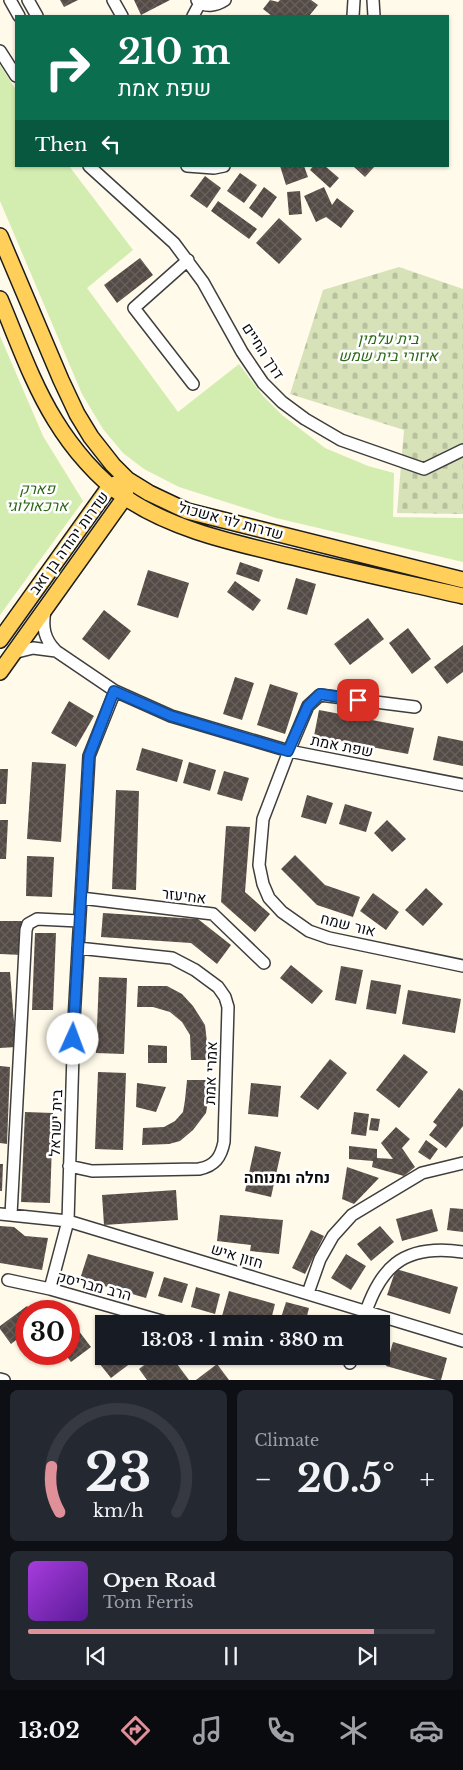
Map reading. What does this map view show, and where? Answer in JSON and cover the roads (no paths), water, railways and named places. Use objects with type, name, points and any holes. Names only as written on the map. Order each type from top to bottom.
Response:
[{"type":"main road","name":"שדרות לוי אשכול","points":[[0,236],[77,414],[101,452],[128,480],[149,493],[187,511],[463,580]]},
{"type":"main road","name":"שדרות לוי אשכול","points":[[0,299],[39,390],[55,420],[80,454],[110,486],[125,497],[159,517],[216,537],[356,572],[463,596]]},
{"type":"main road","name":"שדרות יהודה בן זאב","points":[[0,640],[110,486],[128,480],[125,497],[0,672]]},
{"type":"street","points":[[10,0],[18,15]]},
{"type":"street","points":[[28,0],[36,15]]},
{"type":"street","points":[[113,0],[121,15]]},
{"type":"street","points":[[193,15],[198,2],[208,6],[216,5],[224,0]]},
{"type":"street","points":[[353,15],[354,0]]},
{"type":"street","points":[[374,0],[374,15]]},
{"type":"street","points":[[0,51],[15,74]]},
{"type":"street","name":"דרך החיים","points":[[90,167],[162,231],[188,260],[203,282],[242,352],[263,383],[282,402],[305,419],[341,440],[424,469],[463,450]]},
{"type":"street","points":[[188,260],[134,308],[193,384]]},
{"type":"street","name":"שפת אמת","points":[[45,609],[43,630],[50,646],[114,691],[171,716],[288,751],[463,785]]},
{"type":"street","name":"שפת אמת","points":[[13,653],[34,648],[56,651]]},
{"type":"street","name":"בית ישראל","points":[[50,1289],[68,1221],[74,1020],[89,756],[114,691]]},
{"type":"street","name":"אור שמח","points":[[415,707],[320,694],[308,706],[288,751],[263,819],[259,865],[263,884],[269,898],[289,918],[315,934],[463,966]]},
{"type":"street","name":"אחיעזר","points":[[81,898],[213,914],[264,963]]},
{"type":"street","points":[[6,1215],[26,930],[28,924],[37,919],[79,921]]},
{"type":"street","name":"אמרי אמת","points":[[70,1166],[92,1171],[207,1168],[214,1164],[222,1152],[224,1142],[228,1007],[225,997],[218,987],[195,970],[172,958],[78,948]]},
{"type":"street","points":[[308,1293],[320,1260],[333,1236],[352,1215],[422,1173],[463,1163]]},
{"type":"street","name":"חזון איש","points":[[6,1215],[68,1221],[463,1341]]},
{"type":"street","points":[[364,1315],[376,1286],[389,1269],[399,1260],[423,1251],[448,1249],[463,1252]]},
{"type":"street","name":"הרב מבריסק","points":[[8,1280],[50,1289],[141,1315]]},
{"type":"street","points":[[0,1379],[4,1380]]},
{"type":"district","name":"נחלה ומנוחה","points":[[287,1177]]},
{"type":"park label","name":"בית עלמין איזורי בית שמש","points":[[388,348]]},
{"type":"park label","name":"פארק ארכאולוגי","points":[[37,498]]}]
